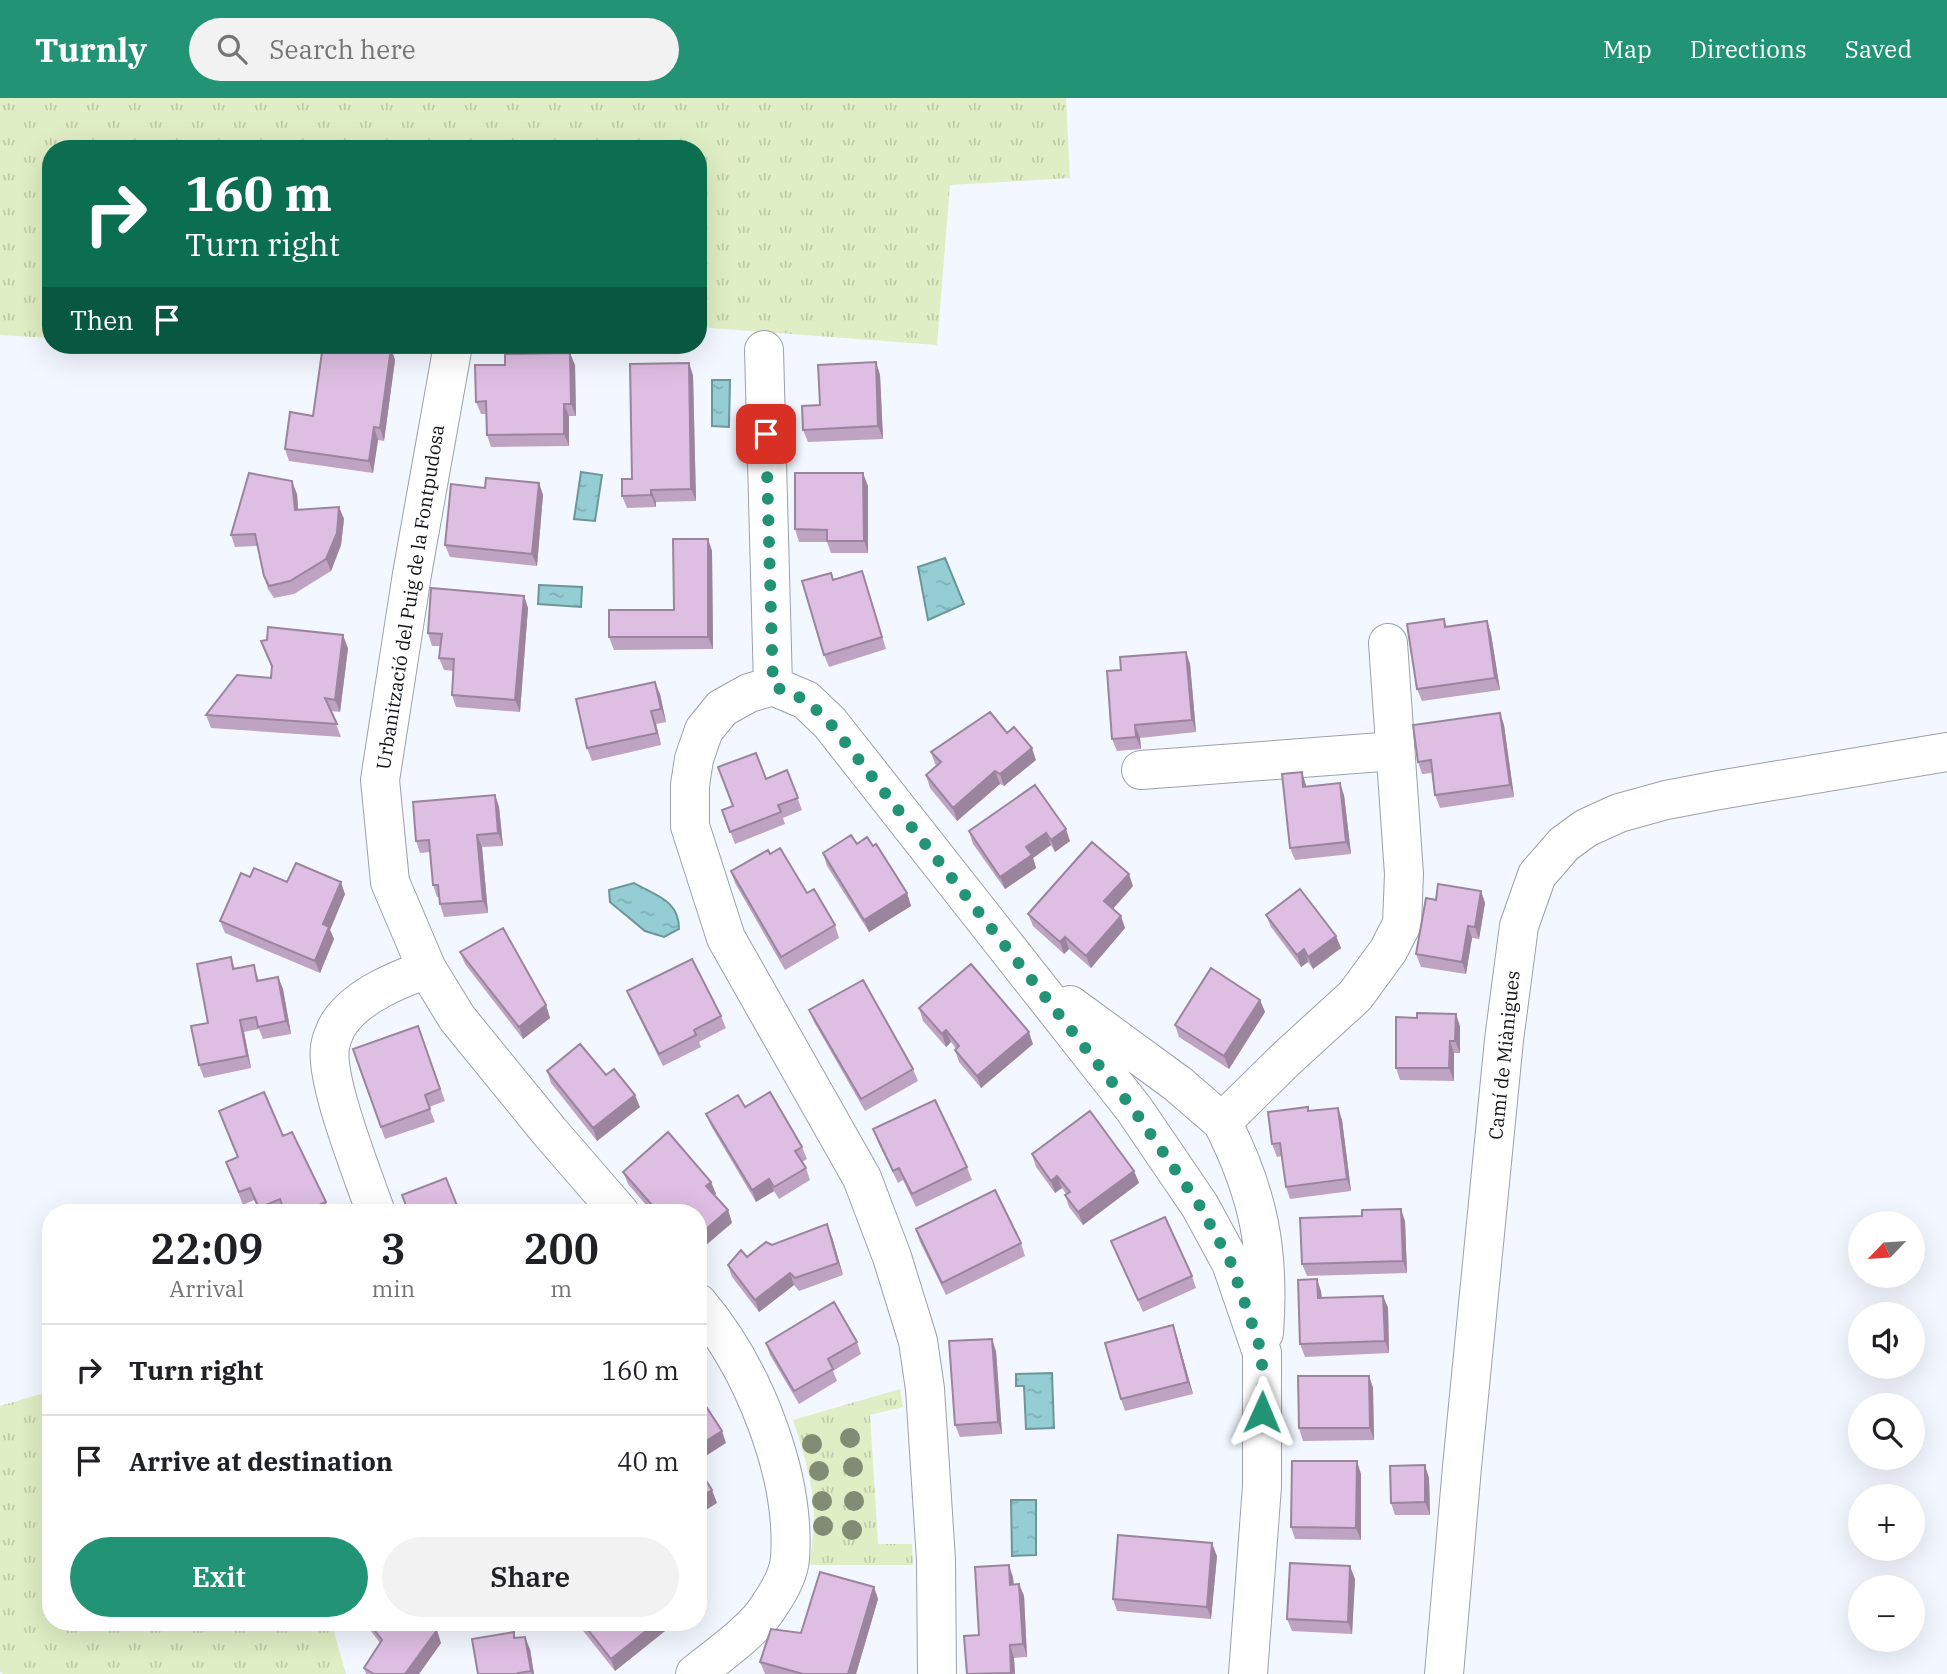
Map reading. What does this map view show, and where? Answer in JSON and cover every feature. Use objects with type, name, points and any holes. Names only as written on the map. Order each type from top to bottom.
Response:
[{"type":"street","points":[[764,350],[773,686]]},
{"type":"street","name":"Urbanització del Puig de la Fontpudosa","points":[[451,354],[411,574],[380,780],[390,882],[427,969],[457,1018],[612,1204]]},
{"type":"street","points":[[1222,1122],[1355,996],[1388,951],[1402,924],[1404,874],[1388,643]]},
{"type":"street","points":[[937,1674],[934,1533],[925,1389],[918,1341],[892,1257],[862,1178],[726,938],[690,827],[690,785],[694,759],[704,730],[722,708],[749,693],[773,686],[806,700],[830,723],[1134,1110],[1200,1206],[1231,1263],[1262,1353]]},
{"type":"street","points":[[1142,770],[1395,751]]},
{"type":"street","name":"Camí de Miànigues","points":[[1444,1674],[1504,1040],[1519,926],[1537,875],[1564,844],[1586,828],[1619,813],[1706,792],[1947,752]]},
{"type":"street","points":[[373,1204],[333,1084],[330,1047],[338,1023],[358,1004],[398,980],[427,969]]},
{"type":"street","points":[[1032,978],[1178,1084],[1222,1122],[1240,1157],[1264,1239],[1266,1307],[1262,1353],[1262,1486],[1248,1674]]},
{"type":"street","points":[[695,1674],[768,1609],[782,1584],[790,1560],[788,1500],[768,1429],[743,1368],[707,1313]]},
{"type":"green space","points":[[0,98],[1066,98],[1070,178],[950,185],[937,345],[707,328],[707,140],[42,140],[42,337],[0,335]]},
{"type":"green space","points":[[900,1389],[903,1407],[870,1415],[878,1544],[912,1544],[913,1565],[809,1565],[814,1508],[809,1474],[793,1420]]},
{"type":"green space","points":[[42,1394],[42,1631],[334,1631],[346,1674],[3,1674],[0,1671],[0,1406]]},
{"type":"water","points":[[712,380],[730,380],[729,427],[712,426]]},
{"type":"water","points":[[581,472],[602,475],[595,521],[574,519]]},
{"type":"water","points":[[945,558],[964,604],[928,620],[918,567]]},
{"type":"water","points":[[539,585],[582,587],[581,607],[538,604]]},
{"type":"water","points":[[634,883],[671,905],[678,919],[679,929],[664,937],[645,931],[610,902],[609,890]]},
{"type":"water","points":[[1052,1373],[1054,1428],[1026,1429],[1024,1386],[1016,1386],[1016,1374]]},
{"type":"water","points":[[1011,1500],[1036,1500],[1036,1555],[1012,1556]]},
{"type":"building","points":[[322,354],[390,354],[380,428],[374,427],[369,461],[285,449],[290,412],[313,416]]},
{"type":"building","points":[[505,354],[570,354],[571,404],[564,404],[564,434],[487,435],[486,401],[476,402],[475,365],[505,365]]},
{"type":"building","points":[[876,362],[878,426],[803,430],[802,406],[820,405],[818,365]]},
{"type":"building","points":[[689,363],[691,489],[651,490],[651,495],[622,496],[622,479],[632,479],[630,364]]},
{"type":"building","points":[[249,473],[292,481],[295,510],[339,507],[337,533],[326,559],[290,581],[269,586],[264,576],[255,534],[231,535]]},
{"type":"building","points":[[795,473],[863,473],[864,541],[827,541],[827,530],[795,529]]},
{"type":"building","points":[[486,478],[539,483],[532,554],[445,545],[451,484],[485,488]]},
{"type":"building","points":[[673,539],[708,539],[708,637],[609,637],[609,610],[674,610]]},
{"type":"building","points":[[862,571],[882,637],[824,655],[802,581],[831,573],[833,580]]},
{"type":"building","points":[[431,588],[524,596],[515,700],[452,695],[454,659],[439,658],[442,634],[428,633]]},
{"type":"building","points":[[1444,619],[1445,627],[1487,621],[1495,678],[1417,689],[1407,624]]},
{"type":"building","points":[[268,627],[343,635],[335,700],[325,698],[337,724],[206,715],[237,675],[271,678],[272,666],[261,641],[267,640]]},
{"type":"building","points":[[1186,652],[1192,720],[1135,725],[1136,737],[1112,739],[1107,671],[1121,670],[1120,657]]},
{"type":"building","points":[[655,682],[661,709],[651,711],[657,733],[587,748],[576,699]]},
{"type":"building","points":[[990,712],[1007,733],[1014,727],[1032,748],[1000,774],[995,771],[953,808],[926,775],[941,762],[931,752]]},
{"type":"building","points":[[1500,713],[1510,785],[1435,795],[1431,760],[1418,762],[1413,725]]},
{"type":"building","points":[[756,753],[766,779],[787,770],[798,798],[778,805],[781,812],[730,832],[722,810],[733,806],[718,767]]},
{"type":"building","points":[[1302,772],[1303,787],[1340,783],[1346,842],[1290,848],[1282,774]]},
{"type":"building","points":[[1035,785],[1066,829],[1051,840],[1046,833],[1026,847],[1032,855],[1000,877],[969,831]]},
{"type":"building","points":[[495,795],[498,833],[477,835],[483,901],[440,904],[438,885],[433,885],[429,840],[416,841],[413,802]]},
{"type":"building","points":[[851,835],[857,844],[867,837],[873,846],[876,844],[907,893],[864,920],[823,853]]},
{"type":"building","points":[[1092,842],[1129,874],[1104,901],[1121,916],[1086,956],[1065,937],[1060,942],[1028,914]]},
{"type":"building","points":[[780,848],[807,893],[814,889],[835,925],[781,957],[731,871],[768,850],[770,854]]},
{"type":"building","points":[[296,863],[341,882],[323,924],[329,927],[315,961],[220,921],[241,873],[250,877],[254,868],[287,882]]},
{"type":"building","points":[[1438,884],[1481,891],[1475,927],[1468,926],[1462,962],[1416,954],[1426,898],[1436,900]]},
{"type":"building","points":[[1300,889],[1336,936],[1308,957],[1304,949],[1297,955],[1266,915]]},
{"type":"building","points":[[503,928],[546,1005],[519,1027],[460,952]]},
{"type":"building","points":[[231,957],[233,969],[254,965],[257,981],[278,977],[286,1021],[258,1027],[256,1017],[240,1020],[247,1056],[199,1065],[191,1026],[208,1023],[197,964]]},
{"type":"building","points":[[692,959],[721,1016],[694,1030],[696,1035],[659,1054],[627,991]]},
{"type":"building","points":[[971,964],[1029,1032],[977,1076],[955,1050],[959,1046],[946,1030],[942,1034],[919,1008]]},
{"type":"building","points":[[1211,968],[1260,1000],[1224,1056],[1175,1025]]},
{"type":"building","points":[[863,980],[913,1069],[861,1099],[809,1010]]},
{"type":"building","points":[[1417,1013],[1456,1014],[1455,1041],[1450,1041],[1449,1068],[1396,1068],[1396,1017],[1417,1018]]},
{"type":"building","points":[[418,1026],[440,1089],[425,1095],[430,1109],[381,1127],[353,1049]]},
{"type":"building","points":[[580,1044],[606,1075],[614,1069],[635,1095],[593,1128],[547,1071]]},
{"type":"building","points":[[264,1092],[283,1136],[292,1132],[326,1202],[282,1204],[280,1199],[268,1204],[257,1204],[250,1188],[239,1192],[226,1162],[238,1157],[219,1111]]},
{"type":"building","points":[[770,1092],[802,1147],[795,1151],[806,1168],[774,1187],[769,1179],[752,1190],[706,1114],[738,1095],[745,1107]]},
{"type":"building","points":[[935,1100],[967,1167],[912,1194],[899,1168],[893,1171],[873,1129]]},
{"type":"building","points":[[1308,1107],[1308,1111],[1338,1108],[1347,1179],[1286,1187],[1280,1143],[1272,1144],[1268,1112]]},
{"type":"building","points":[[1090,1111],[1134,1171],[1078,1212],[1065,1195],[1070,1192],[1057,1176],[1051,1181],[1032,1154]]},
{"type":"building","points":[[668,1132],[711,1182],[706,1186],[728,1210],[707,1228],[707,1204],[651,1204],[623,1172]]},
{"type":"building","points":[[446,1178],[456,1204],[406,1204],[402,1195]]},
{"type":"building","points":[[995,1190],[1021,1243],[942,1283],[916,1229]]},
{"type":"building","points":[[1401,1209],[1403,1261],[1302,1264],[1300,1218],[1362,1216],[1362,1210]]},
{"type":"building","points":[[1165,1217],[1192,1276],[1138,1300],[1111,1241]]},
{"type":"building","points":[[827,1224],[838,1263],[795,1278],[790,1273],[755,1300],[728,1265],[741,1250],[747,1257],[766,1242],[772,1245]]},
{"type":"building","points":[[1317,1279],[1318,1298],[1383,1296],[1385,1341],[1300,1344],[1298,1280]]},
{"type":"building","points":[[834,1302],[857,1342],[828,1359],[833,1369],[794,1391],[766,1343]]},
{"type":"building","points":[[1173,1325],[1188,1382],[1121,1399],[1105,1343]]},
{"type":"building","points":[[992,1339],[998,1422],[955,1425],[949,1341]]},
{"type":"building","points":[[1298,1376],[1369,1376],[1370,1428],[1299,1428]]},
{"type":"building","points":[[707,1408],[722,1431],[707,1440]]},
{"type":"building","points":[[1292,1461],[1357,1461],[1356,1528],[1291,1527]]},
{"type":"building","points":[[1425,1465],[1425,1502],[1391,1503],[1390,1466]]},
{"type":"building","points":[[1118,1535],[1212,1543],[1207,1607],[1113,1599]]},
{"type":"building","points":[[1290,1563],[1350,1566],[1348,1622],[1287,1619]]},
{"type":"building","points":[[1009,1565],[1010,1585],[1019,1584],[1023,1644],[1010,1645],[1011,1673],[967,1674],[964,1636],[979,1635],[975,1567]]},
{"type":"building","points":[[820,1572],[874,1587],[848,1674],[803,1674],[760,1662],[771,1629],[801,1633]]},
{"type":"building","points":[[375,1631],[436,1631],[405,1674],[374,1674],[364,1668],[382,1640]]},
{"type":"building","points":[[589,1631],[646,1631],[611,1659]]},
{"type":"building","points":[[514,1632],[514,1638],[525,1637],[531,1671],[518,1674],[478,1674],[472,1639]]},
{"type":"route","points":[[766,434],[773,686],[806,700],[830,723],[1134,1110],[1200,1206],[1231,1263],[1262,1353],[1262,1412]]}]
